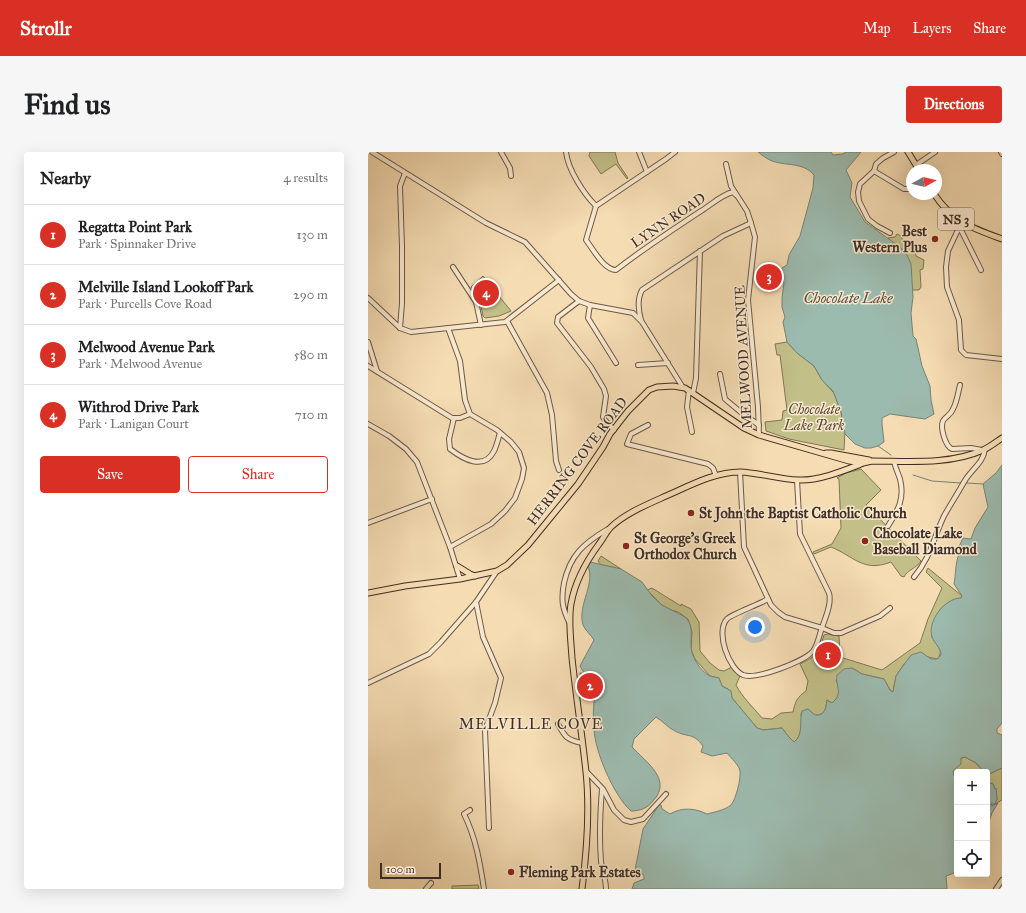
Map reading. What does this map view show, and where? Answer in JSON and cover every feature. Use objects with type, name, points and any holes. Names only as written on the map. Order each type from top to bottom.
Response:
[{"type":"main road","points":[[908,152],[915,164]]},
{"type":"main road","name":"NS 3","points":[[939,200],[962,226],[1002,239]]},
{"type":"main road","points":[[682,386],[744,428],[758,435],[824,454],[831,453],[863,463]]},
{"type":"main road","name":"HERRING COVE ROAD","points":[[368,593],[405,586],[460,580],[497,571],[520,554],[555,513],[578,484],[614,430],[631,408],[649,390],[657,387],[682,386]]},
{"type":"main road","points":[[843,458],[872,461],[950,459],[984,449],[1002,438]]},
{"type":"main road","points":[[835,472],[840,466],[843,458]]},
{"type":"main road","points":[[582,889],[586,857],[588,809],[586,771],[574,681],[570,622],[571,603],[574,588],[582,569],[610,528],[643,507],[716,476],[731,472],[740,472],[797,480],[814,479],[872,461]]},
{"type":"main road","points":[[457,566],[476,576]]},
{"type":"street","points":[[374,152],[486,223],[526,242],[579,301],[590,305],[633,313],[642,322],[682,386]]},
{"type":"street","points":[[501,152],[510,168],[511,176]]},
{"type":"street","points":[[566,152],[572,171],[590,200],[596,206],[666,160],[675,152]]},
{"type":"street","points":[[639,152],[647,172]]},
{"type":"street","points":[[890,233],[868,219],[859,201],[858,188],[860,184],[874,171],[876,164],[879,161],[894,152]]},
{"type":"street","points":[[922,164],[935,152]]},
{"type":"street","name":"MELWOOD AVENUE","points":[[726,164],[730,186],[747,211],[755,238],[749,278],[748,306],[758,407],[758,435]]},
{"type":"street","points":[[874,171],[906,190]]},
{"type":"street","points":[[400,328],[402,303],[402,261],[400,186],[405,173]]},
{"type":"street","name":"LYNN ROAD","points":[[596,206],[586,240],[606,266],[612,270],[616,270],[682,223],[722,197],[733,192],[736,195]]},
{"type":"street","points":[[642,322],[639,312],[639,297],[642,290],[723,236],[751,223]]},
{"type":"street","points":[[981,270],[962,226],[957,232],[948,251],[946,267],[947,287],[959,320],[961,350],[966,355],[1002,359]]},
{"type":"street","points":[[692,432],[687,407],[696,378],[700,251]]},
{"type":"street","points":[[453,267],[476,302],[481,325]]},
{"type":"street","points":[[368,298],[400,328],[412,332],[507,321],[559,280]]},
{"type":"street","points":[[579,301],[558,317],[557,323],[591,367],[604,389],[606,396],[603,415],[614,430]]},
{"type":"street","points":[[590,305],[588,318],[616,363]]},
{"type":"street","points":[[507,321],[547,394],[552,408],[556,462],[559,470]]},
{"type":"street","points":[[448,328],[460,361],[466,400],[470,414],[500,432],[511,442],[519,452],[523,460],[524,468],[522,479],[515,498],[505,511],[491,524],[450,547]]},
{"type":"street","points":[[368,342],[377,372]]},
{"type":"street","points":[[638,365],[668,362]]},
{"type":"street","points":[[368,366],[454,418],[463,418],[470,414]]},
{"type":"street","points":[[720,374],[725,399],[758,425]]},
{"type":"street","points":[[914,577],[924,564],[945,515],[963,484],[969,474],[982,460],[984,449],[952,449],[947,445],[942,425],[945,418],[951,414],[953,410],[960,385]]},
{"type":"street","points":[[454,418],[449,439],[450,449],[469,461],[480,462],[488,459],[494,452],[500,432]]},
{"type":"street","points":[[368,424],[389,436],[406,449],[417,462],[457,566],[460,580]]},
{"type":"street","points":[[648,425],[631,434],[627,443],[641,448],[708,464],[713,468],[716,476]]},
{"type":"street","points":[[888,526],[901,503],[902,498],[901,487],[894,461]]},
{"type":"street","points":[[740,472],[744,547],[768,599],[774,608],[784,616],[822,628],[834,634],[840,633],[880,616],[890,608]]},
{"type":"street","points":[[768,599],[730,617],[723,626],[723,644],[735,669],[743,675],[751,676],[776,671],[808,655],[815,648],[829,604],[830,598],[800,534],[797,480]]},
{"type":"street","points":[[368,523],[432,499]]},
{"type":"street","points":[[570,622],[562,604],[567,570],[574,556],[579,550],[591,539],[610,528]]},
{"type":"street","points":[[368,683],[429,654],[476,602],[497,571]]},
{"type":"street","points":[[476,602],[483,637],[501,678],[495,703],[485,730],[490,828]]},
{"type":"street","points":[[558,724],[565,736],[571,741],[582,743]]},
{"type":"street","points":[[586,771],[602,789],[614,810],[624,820],[638,822],[643,819],[666,794]]},
{"type":"street","points":[[602,789],[599,830],[601,864],[605,874],[606,889]]},
{"type":"street","points":[[470,810],[464,814],[472,829],[484,889]]},
{"type":"street","points":[[996,889],[1002,881]]},
{"type":"street","points":[[426,889],[431,883]]},
{"type":"green space","points":[[590,152],[615,152],[618,163],[628,178],[627,179],[616,164],[601,174],[589,156]]},
{"type":"green space","points":[[897,234],[901,236],[905,245],[915,251],[916,256],[924,260],[923,269],[920,270],[921,287],[919,290],[912,290],[911,284],[888,238],[895,237]]},
{"type":"green space","points":[[757,269],[781,271],[780,275],[782,282],[756,280]]},
{"type":"green space","points":[[483,276],[511,311],[499,316],[485,318],[483,316],[480,301],[471,287]]},
{"type":"green space","name":"Chocolate Lake Park","points":[[787,342],[797,353],[814,366],[822,380],[834,393],[841,412],[845,431],[844,450],[789,439],[766,431],[765,422],[782,420],[783,411],[787,410],[780,355],[777,355],[775,344]]},
{"type":"green space","points":[[861,469],[881,490],[866,505],[921,561],[904,577],[901,576],[891,562],[873,566],[859,562],[831,547],[814,554],[813,552],[832,544],[841,528],[839,479],[837,478],[846,473]]},
{"type":"green space","points":[[601,556],[621,569],[601,565],[598,561]]},
{"type":"green space","points":[[928,568],[962,596],[961,598],[953,600],[942,607],[935,622],[932,637],[940,651],[937,659],[928,657],[904,664],[896,676],[893,692],[890,690],[884,679],[862,674],[852,668],[836,680],[839,687],[839,693],[837,698],[832,703],[827,700],[823,713],[815,715],[807,709],[801,713],[800,733],[797,740],[794,742],[782,728],[763,730],[757,728],[732,698],[728,689],[722,686],[719,678],[710,676],[695,659],[691,650],[692,632],[688,619],[678,612],[668,609],[662,605],[647,590],[652,588],[681,606],[681,604],[691,609],[699,622],[700,651],[710,663],[719,670],[724,671],[732,667],[740,676],[736,685],[744,698],[762,718],[772,719],[781,713],[793,712],[800,695],[806,691],[808,681],[800,664],[814,656],[819,650],[824,635],[839,636],[840,657],[882,670],[920,643],[928,619],[942,588],[926,572]]},
{"type":"green space","points":[[580,673],[590,674],[598,683],[599,687],[595,695],[583,699]]},
{"type":"green space","points":[[965,757],[976,763],[981,769],[955,769],[961,758]]},
{"type":"green space","points":[[1002,768],[1002,800],[992,806],[991,804],[997,799],[993,784],[990,783],[990,774]]},
{"type":"green space","points":[[478,885],[479,889],[452,889],[452,886]]},
{"type":"water","name":"Chocolate Lake","points":[[758,152],[831,152],[833,155],[843,154],[846,152],[861,152],[846,170],[852,183],[850,197],[865,222],[900,247],[907,255],[911,264],[913,297],[911,313],[913,336],[916,339],[922,366],[930,386],[934,414],[925,419],[890,414],[882,418],[884,442],[878,446],[865,448],[855,444],[845,434],[841,412],[833,391],[822,380],[814,366],[797,353],[787,342],[783,322],[785,317],[782,307],[784,283],[781,280],[780,275],[782,268],[787,265],[789,255],[800,236],[813,188],[814,175],[805,168],[777,163]]},
{"type":"water","points":[[1002,465],[1002,723],[997,729],[997,733],[1002,735],[1002,768],[990,774],[990,769],[981,769],[976,763],[965,757],[961,758],[961,764],[953,771],[954,873],[946,876],[947,889],[632,889],[634,883],[644,879],[644,875],[635,870],[643,829],[659,805],[661,805],[662,809],[670,814],[684,809],[698,810],[707,814],[723,810],[731,805],[735,798],[739,784],[740,771],[737,764],[727,753],[712,756],[701,752],[703,746],[696,739],[672,730],[656,717],[634,739],[632,747],[650,765],[659,779],[660,786],[658,793],[646,807],[641,810],[631,811],[618,795],[606,773],[595,739],[594,708],[595,695],[599,684],[590,674],[584,673],[580,666],[594,640],[584,627],[582,617],[582,609],[590,579],[587,564],[590,562],[621,569],[642,582],[652,596],[662,605],[685,617],[690,626],[692,653],[696,662],[706,674],[719,678],[722,686],[731,691],[732,698],[757,728],[763,730],[782,728],[794,742],[799,735],[802,711],[808,709],[815,715],[823,713],[827,700],[832,703],[838,696],[837,675],[844,669],[852,668],[862,674],[884,679],[890,690],[893,692],[896,676],[911,655],[921,652],[931,659],[937,659],[939,657],[941,652],[932,637],[932,624],[943,606],[955,599],[961,598],[962,596],[954,584],[959,554],[956,553],[963,538],[971,539],[975,528],[988,507],[983,484],[996,473]]},
{"type":"water","points":[[990,783],[993,784],[995,789],[996,788],[997,799],[995,804],[991,804],[992,806],[998,803],[990,819]]},
{"type":"waterway","points":[[878,446],[891,455]]},
{"type":"waterway","points":[[913,475],[932,481],[961,483]]},
{"type":"waterway","points":[[966,483],[983,484]]},
{"type":"place","name":"Best Western Plus","points":[[935,239]]},
{"type":"place","name":"Melwood Avenue Park","points":[[769,277]]},
{"type":"place","name":"Withrod Drive Park","points":[[486,293]]},
{"type":"place","name":"St John the Baptist Catholic Church","points":[[691,513]]},
{"type":"place","name":"Chocolate Lake Baseball Diamond","points":[[865,541]]},
{"type":"place","name":"St George's Greek Orthodox Church","points":[[626,546]]},
{"type":"place","name":"Regatta Point Park","points":[[828,655]]},
{"type":"place","name":"Melville Island Lookoff Park","points":[[590,686]]},
{"type":"place","name":"Fleming Park Estates","points":[[511,872]]},
{"type":"district","name":"MELVILLE COVE","points":[[531,724]]}]
